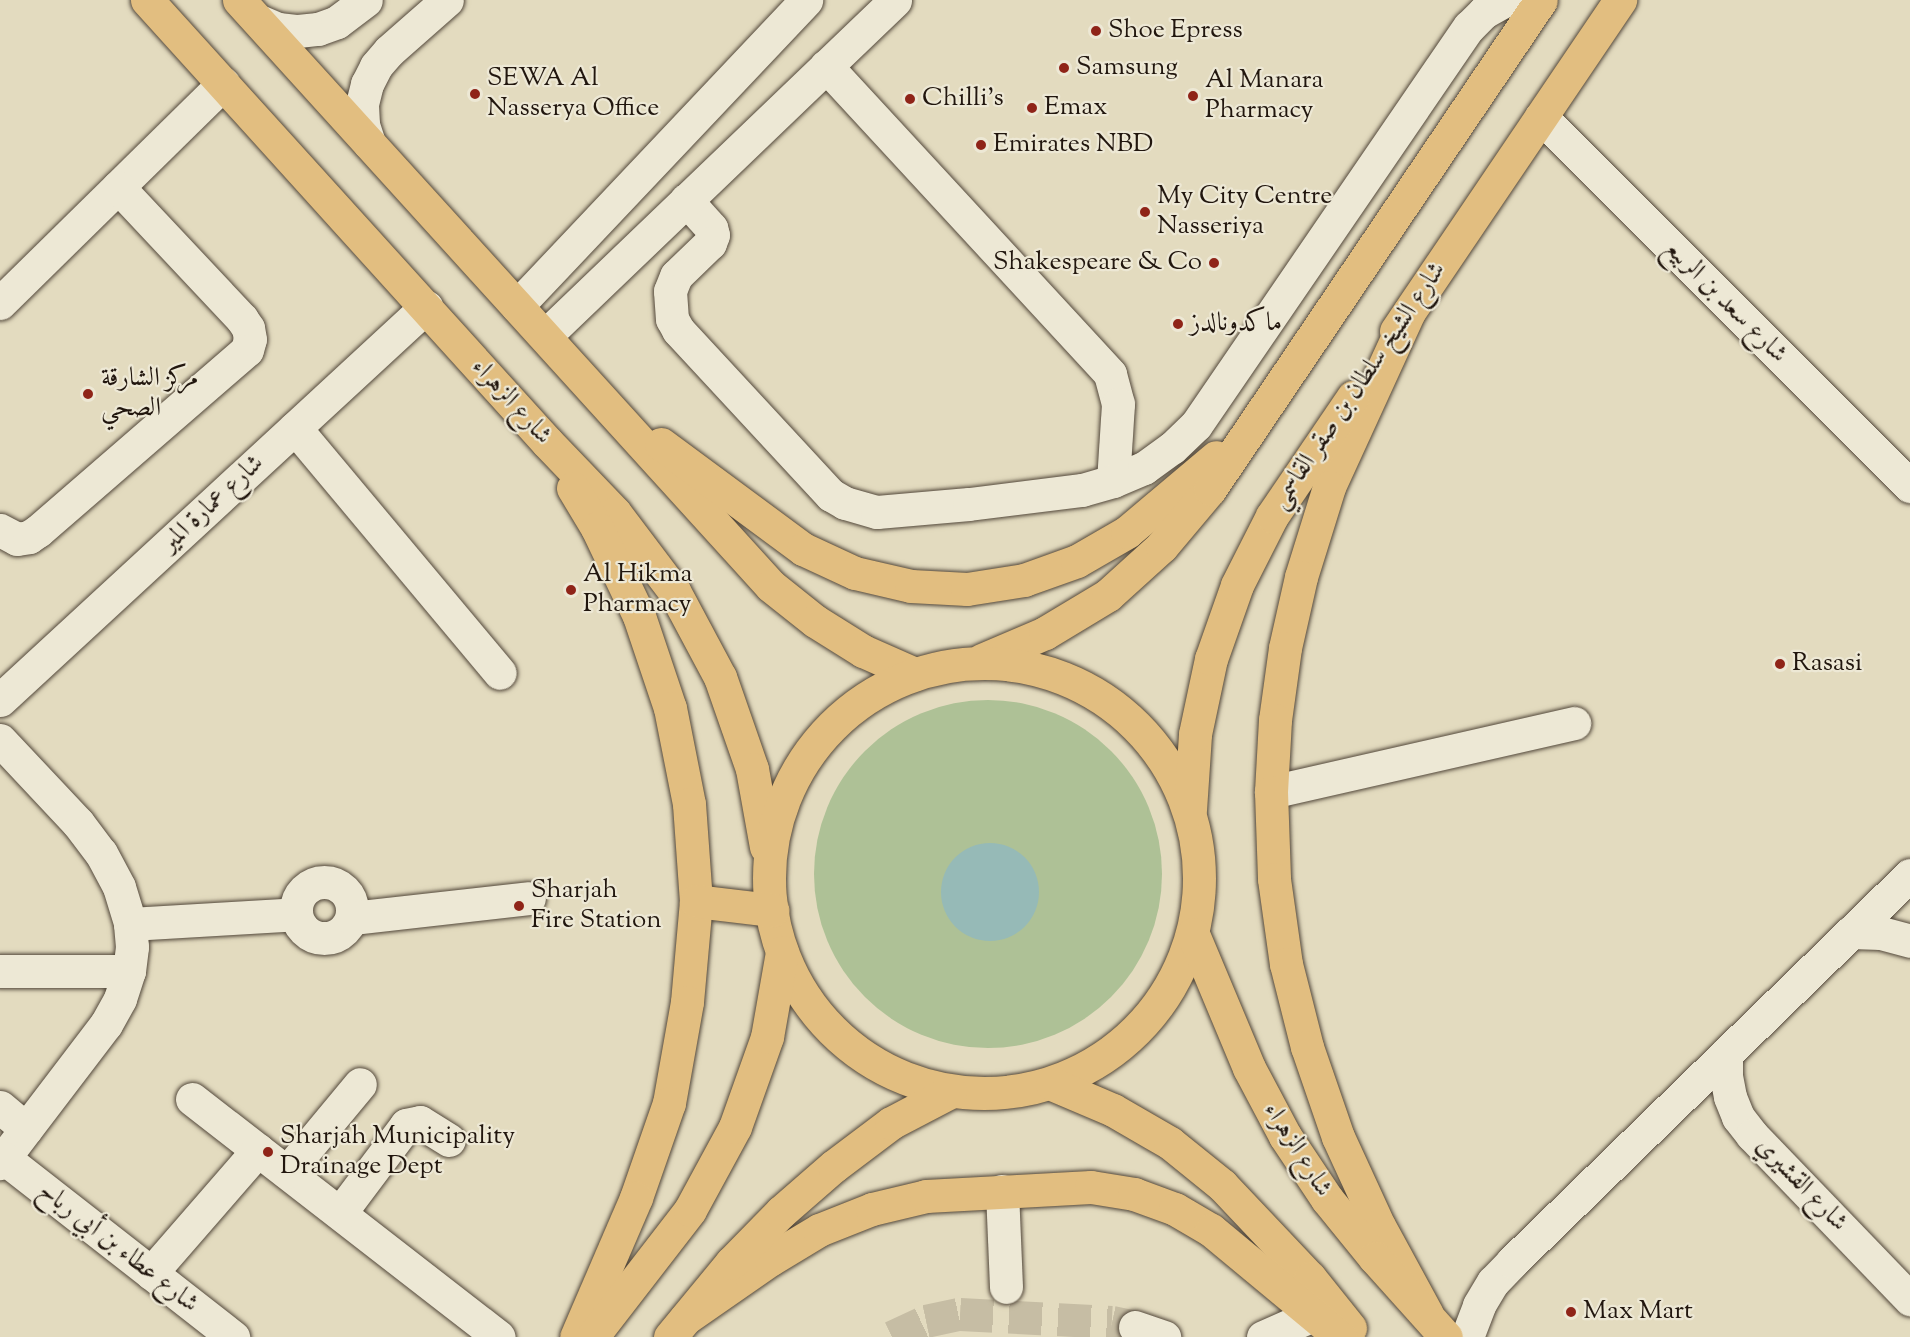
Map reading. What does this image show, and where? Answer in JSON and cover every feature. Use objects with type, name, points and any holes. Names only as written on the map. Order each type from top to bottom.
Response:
[{"type":"main road","name":"شارع الزهراء","points":[[147,0],[547,442],[615,513],[674,591],[720,677],[752,769],[770,866]]},
{"type":"main road","points":[[976,662],[1045,633],[1108,595],[1162,546],[1210,489],[1541,0]]},
{"type":"main road","name":"شارع الشيخ سلطان بن صقر القاسمي","points":[[1190,812],[1198,723],[1211,659],[1237,585],[1272,516],[1620,0]]},
{"type":"main road","points":[[249,11],[771,586],[834,633],[863,651],[915,674]]},
{"type":"main road","points":[[1409,312],[1329,487],[1301,577],[1285,648],[1275,720],[1271,792],[1274,879],[1286,964],[1307,1047],[1338,1137],[1379,1226],[1437,1325]]},
{"type":"main road","points":[[601,398],[803,549],[855,573],[911,586],[979,587],[1024,580],[1077,561],[1127,532],[1252,427]]},
{"type":"main road","points":[[547,442],[597,528],[639,616],[666,698],[689,804],[696,901],[687,1002],[669,1102],[636,1198],[576,1337]]},
{"type":"main road","points":[[976,662],[1031,667],[1084,686],[1130,718],[1159,752],[1166,761],[1190,812],[1200,873],[1193,934],[1163,999],[1115,1051],[1052,1084],[1001,1094],[950,1092],[895,1076],[847,1045],[808,1003],[782,952],[772,910],[770,866],[779,816],[799,769],[830,729],[869,696],[915,674],[945,666],[976,662]]},
{"type":"main road","points":[[696,901],[772,910]]},
{"type":"main road","name":"شارع الزهراء","points":[[1193,934],[1249,1068],[1285,1136],[1327,1199],[1375,1258],[1437,1325]]},
{"type":"main road","points":[[592,1337],[690,1210],[735,1127],[767,1037],[782,952]]},
{"type":"main road","points":[[1052,1084],[1113,1110],[1170,1143],[1222,1185],[1311,1278],[1357,1337]]},
{"type":"main road","points":[[678,1327],[731,1263],[781,1212],[834,1166],[891,1123],[950,1092]]},
{"type":"main road","points":[[678,1327],[771,1259],[830,1226],[872,1209],[926,1196],[1091,1187],[1134,1194],[1175,1209],[1211,1230],[1340,1337]]},
{"type":"street","points":[[249,11],[288,30],[318,29],[337,22],[366,0]]},
{"type":"street","points":[[369,143],[363,124],[362,104],[367,84],[376,66],[389,51],[447,0]]},
{"type":"street","points":[[518,306],[806,0]]},
{"type":"street","points":[[545,336],[896,0]]},
{"type":"street","points":[[686,200],[711,228],[713,235],[710,243],[676,276],[670,291],[672,318],[678,330],[831,495],[845,503],[877,512],[969,504],[1071,491],[1113,481],[1144,468],[1172,448],[1196,425],[1469,27],[1484,12],[1506,0]]},
{"type":"street","points":[[826,66],[1110,374],[1118,404],[1113,481]]},
{"type":"street","points":[[0,303],[223,84]]},
{"type":"street","name":"شارع سعد بن الربيع","points":[[1541,117],[1910,486]]},
{"type":"street","points":[[0,530],[17,539],[29,537],[38,531],[247,350],[250,339],[248,328],[242,319],[118,187]]},
{"type":"street","name":"شارع عمارة المير","points":[[0,700],[426,307]]},
{"type":"street","points":[[295,428],[500,673]]},
{"type":"street","points":[[1271,792],[1575,723]]},
{"type":"street","points":[[0,740],[78,823],[101,853],[118,887],[130,924],[129,971],[120,999],[106,1024],[2,1161]]},
{"type":"street","points":[[1467,1337],[1479,1305],[1493,1282],[1910,875]]},
{"type":"street","points":[[326,881],[338,885],[347,893],[352,904],[351,918],[345,929],[335,936],[322,938],[310,935],[301,926],[296,914],[297,902],[303,891],[313,883],[326,881]]},
{"type":"street","points":[[351,918],[529,898]]},
{"type":"street","points":[[130,924],[296,914]]},
{"type":"street","points":[[1851,932],[1881,933],[1910,941]]},
{"type":"street","points":[[0,971],[129,971]]},
{"type":"street","name":"شارع القشيري","points":[[1726,1054],[1726,1076],[1730,1097],[1738,1118],[1910,1299]]},
{"type":"street","points":[[287,1172],[360,1084]]},
{"type":"street","points":[[192,1099],[499,1337]]},
{"type":"street","points":[[0,1107],[26,1129]]},
{"type":"street","points":[[340,1213],[406,1125],[420,1122],[449,1140]]},
{"type":"street","points":[[151,1273],[258,1150]]},
{"type":"street","name":"شارع عطاء بن أبي رباح","points":[[2,1161],[233,1337]]},
{"type":"street","points":[[1002,1191],[1006,1287]]},
{"type":"street","points":[[1263,1337],[1313,1316]]},
{"type":"green space","points":[[971,700],[1005,700],[1039,707],[1070,720],[1099,739],[1123,763],[1142,792],[1155,823],[1162,857],[1162,891],[1155,925],[1142,956],[1123,985],[1099,1009],[1070,1028],[1039,1041],[1005,1048],[971,1048],[937,1041],[906,1028],[877,1009],[853,985],[834,956],[821,925],[814,891],[814,857],[821,823],[834,792],[853,763],[877,739],[906,720],[937,707]]},
{"type":"water","points":[[990,843],[1009,846],[1025,857],[1036,873],[1039,892],[1036,911],[1025,927],[1009,938],[990,941],[971,938],[955,927],[944,911],[941,892],[944,873],[955,857],[971,846]]},
{"type":"tunnel","points":[[892,1337],[926,1321],[960,1314],[1112,1322],[1135,1327]]},
{"type":"place","name":"Shoe Epress","points":[[1096,31]]},
{"type":"place","name":"Samsung","points":[[1064,68]]},
{"type":"place","name":"SEWA Al Nasserya Office","points":[[475,94]]},
{"type":"place","name":"Al Manara Pharmacy","points":[[1193,96]]},
{"type":"place","name":"Chilli's","points":[[910,99]]},
{"type":"place","name":"Emax","points":[[1032,108]]},
{"type":"place","name":"Emirates NBD","points":[[981,145]]},
{"type":"place","name":"My City Centre Nasseriya","points":[[1145,212]]},
{"type":"place","name":"Shakespeare & Co","points":[[1214,263]]},
{"type":"place","name":"ماكدونالدز","points":[[1178,324]]},
{"type":"place","name":"مركز الشارقة الصحي","points":[[88,394]]},
{"type":"place","name":"Al Hikma Pharmacy","points":[[571,590]]},
{"type":"place","name":"Rasasi","points":[[1780,664]]},
{"type":"place","name":"Sharjah Fire Station","points":[[519,906]]},
{"type":"place","name":"Sharjah Municipality Drainage Dept","points":[[268,1152]]},
{"type":"place","name":"Max Mart","points":[[1571,1312]]}]
